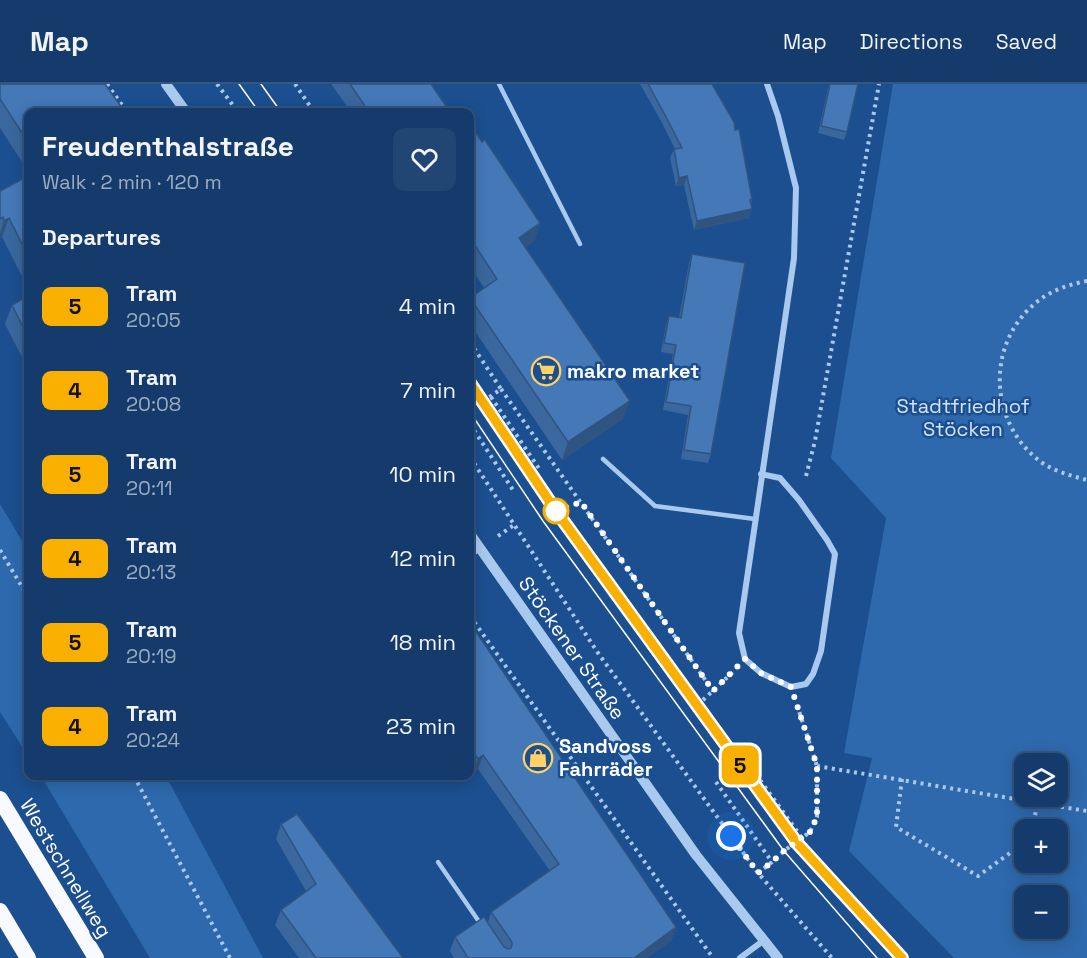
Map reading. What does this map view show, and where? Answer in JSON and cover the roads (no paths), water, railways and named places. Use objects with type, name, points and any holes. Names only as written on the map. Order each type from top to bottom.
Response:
[{"type":"highway","name":"Westschnellweg","points":[[0,799],[96,958]]},
{"type":"highway","points":[[0,911],[28,958]]},
{"type":"street","points":[[166,84],[183,108]]},
{"type":"street","points":[[761,474],[780,478],[799,500],[835,554],[821,651],[813,674],[806,684],[791,687],[761,673],[745,659],[739,633],[754,519],[794,258],[796,188],[778,116],[767,84]]},
{"type":"street","name":"Stöckener Straße","points":[[474,540],[696,855],[778,958]]},
{"type":"street","points":[[740,958],[763,941]]},
{"type":"lane","points":[[500,84],[580,244]]},
{"type":"lane","points":[[603,459],[655,506],[754,519]]},
{"type":"lane","points":[[474,553],[480,549]]},
{"type":"lane","points":[[438,862],[484,929]]},
{"type":"tram line","points":[[239,84],[256,108]]},
{"type":"tram line","points":[[261,84],[278,108]]},
{"type":"tram line","points":[[474,389],[556,511],[797,843],[902,958]]},
{"type":"tram line","name":"5","points":[[474,389],[556,511],[797,843],[902,958]]},
{"type":"tram line","points":[[474,418],[543,521],[784,851],[877,958]]},
{"type":"place","name":"makro market","points":[[546,371]]},
{"type":"place","name":"Sandvoss Fahrräder","points":[[538,758]]},
{"type":"park label","name":"Stadtfriedhof Stöcken","points":[[963,418]]}]
